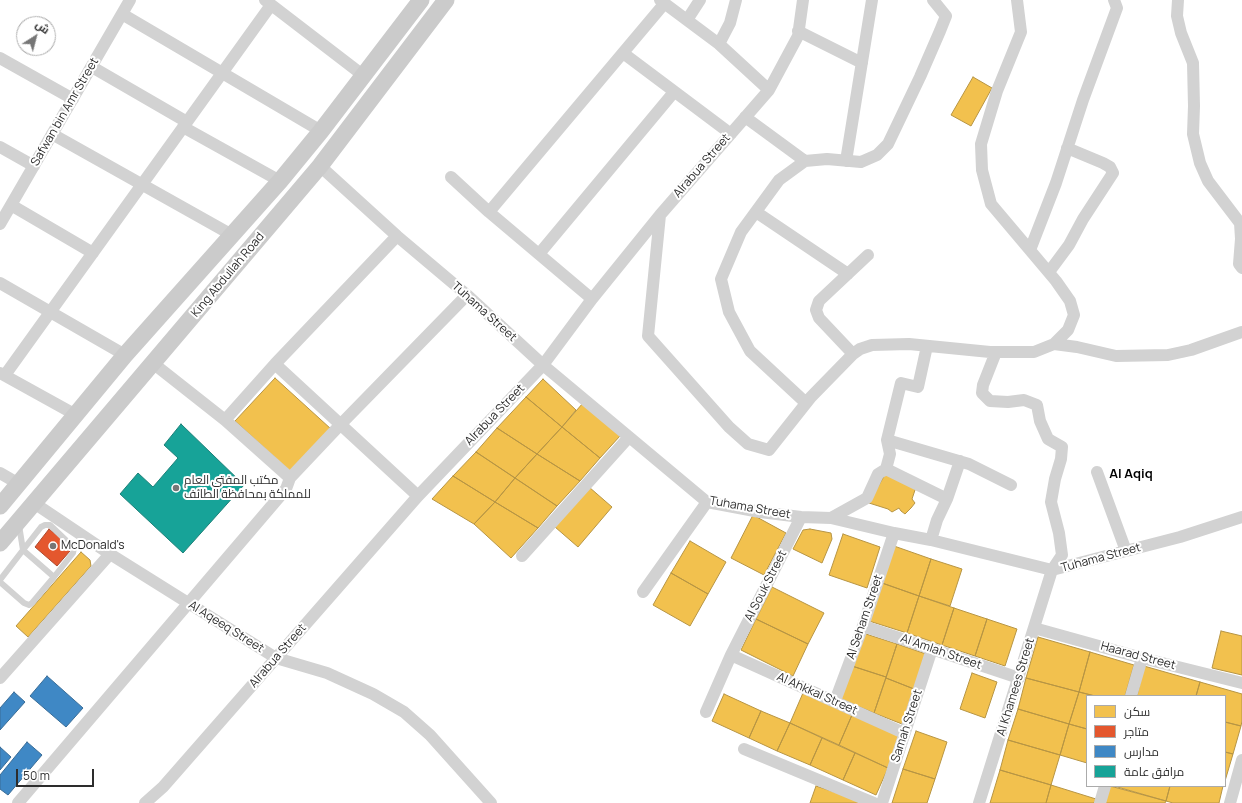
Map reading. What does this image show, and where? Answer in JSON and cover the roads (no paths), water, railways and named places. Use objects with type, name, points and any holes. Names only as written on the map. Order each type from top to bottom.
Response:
[{"type":"main road","name":"King Abdullah Road","points":[[0,506],[125,356],[280,181],[364,76],[421,0]]},
{"type":"main road","name":"King Abdullah Road","points":[[0,543],[154,364],[320,166],[446,0]]},
{"type":"street","name":"Safwan bin Amr Street","points":[[1,219],[34,166],[130,0]]},
{"type":"street","points":[[687,20],[700,0]]},
{"type":"street","points":[[719,44],[730,23],[736,0]]},
{"type":"street","name":"Alrabua Street","points":[[145,803],[163,787],[418,496],[543,365],[592,299],[660,215],[769,90],[798,36],[803,0]]},
{"type":"street","points":[[846,161],[872,0]]},
{"type":"street","points":[[806,403],[750,351],[729,312],[721,279],[741,232],[779,180],[805,161],[827,159],[861,162],[877,156],[888,144],[920,77],[946,16],[933,0]]},
{"type":"street","points":[[660,215],[648,336],[729,427],[748,444],[769,450],[806,403],[853,354],[860,349],[872,345],[909,344],[996,352],[1034,352],[1054,344],[1068,330],[1074,315],[1070,301],[1049,272],[991,204],[982,170],[981,144],[997,90],[1021,32],[1017,0]]},
{"type":"street","points":[[1030,250],[1056,183],[1083,100],[1117,8],[1114,0]]},
{"type":"street","points":[[1178,0],[1177,16],[1181,33],[1193,62],[1193,134],[1200,163],[1208,181],[1240,223],[1241,239],[1239,264],[1242,268]]},
{"type":"street","points":[[76,415],[3,374],[50,312],[185,125],[222,73],[268,2],[364,76]]},
{"type":"street","points":[[489,212],[623,53],[662,2],[719,44],[769,90]]},
{"type":"street","points":[[122,14],[321,131]]},
{"type":"street","points":[[798,31],[862,63]]},
{"type":"street","points":[[623,53],[731,134]]},
{"type":"street","points":[[0,58],[73,99]]},
{"type":"street","points":[[92,67],[185,125],[280,181]]},
{"type":"street","points":[[539,254],[674,92]]},
{"type":"street","points":[[745,117],[805,161]]},
{"type":"street","points":[[52,134],[232,235]]},
{"type":"street","points":[[0,148],[34,166]]},
{"type":"street","points":[[1049,272],[1068,245],[1113,173],[1110,167],[1103,163],[1067,148]]},
{"type":"street","name":"Tuhama Street","points":[[320,166],[397,236],[468,295],[543,365],[707,502],[760,512],[801,517],[831,518],[931,540],[1052,570],[1180,537],[1242,517]]},
{"type":"street","points":[[451,177],[489,212],[592,299]]},
{"type":"street","points":[[11,205],[93,253]]},
{"type":"street","points":[[756,212],[848,274]]},
{"type":"street","points":[[225,420],[275,364],[397,236]]},
{"type":"street","points":[[853,354],[819,318],[816,310],[818,301],[868,255]]},
{"type":"street","points":[[0,283],[125,356]]},
{"type":"street","points":[[18,803],[286,489],[290,478],[468,295]]},
{"type":"street","points":[[1054,344],[1077,347],[1116,356],[1168,356],[1191,350],[1242,332]]},
{"type":"street","points":[[831,518],[867,498],[878,474],[886,469],[890,454],[888,440],[900,383],[918,387],[927,346]]},
{"type":"street","name":"Al Khamees Street","points":[[979,803],[1052,570],[1062,555],[1059,533],[1051,502],[1055,479],[1061,459],[1062,447],[1048,439],[1040,421],[1037,405],[1024,400],[1008,402],[990,401],[982,393],[983,385],[996,352]]},
{"type":"street","points":[[154,364],[225,420],[290,478]]},
{"type":"street","points":[[275,364],[418,496]]},
{"type":"street","points":[[522,556],[629,437]]},
{"type":"street","points":[[888,440],[969,464],[1011,485]]},
{"type":"street","points":[[931,540],[937,520],[947,499],[960,462]]},
{"type":"street","points":[[886,469],[947,499]]},
{"type":"street","points":[[1096,472],[1126,551]]},
{"type":"street","points":[[0,473],[19,484]]},
{"type":"street","points":[[643,592],[707,502]]},
{"type":"street","name":"Al Aqeeq Street","points":[[34,503],[110,554],[276,658],[327,672],[373,694],[404,712],[430,735],[491,803]]},
{"type":"street","name":"Al Souk Street","points":[[706,712],[731,655],[801,517]]},
{"type":"street","name":"Al Seham Street","points":[[835,701],[894,533]]},
{"type":"street","points":[[0,678],[110,554]]},
{"type":"street","name":"Al Amlah Street","points":[[862,626],[1019,678]]},
{"type":"street","name":"Haarad Street","points":[[1034,628],[1142,658],[1242,683]]},
{"type":"street","name":"Samah Street","points":[[882,803],[932,649]]},
{"type":"street","name":"Al Ahkkal Street","points":[[731,655],[904,733]]},
{"type":"street","points":[[1131,695],[1142,658]]},
{"type":"street","points":[[744,749],[874,803]]},
{"type":"street","points":[[1235,799],[1242,760]]},
{"type":"street","points":[[1100,803],[1105,787]]},
{"type":"lane","points":[[18,522],[23,550],[54,577]]},
{"type":"lane","points":[[45,525],[50,526],[74,548],[54,577],[29,605],[24,603],[0,581],[41,527],[45,525]]},
{"type":"place","name":"مكتب المفتي العام للمملكة بمحافظة الطائف","points":[[176,488]]},
{"type":"place","name":"McDonald's","points":[[53,546]]},
{"type":"district","name":"Al Aqiq","points":[[1131,474]]}]
